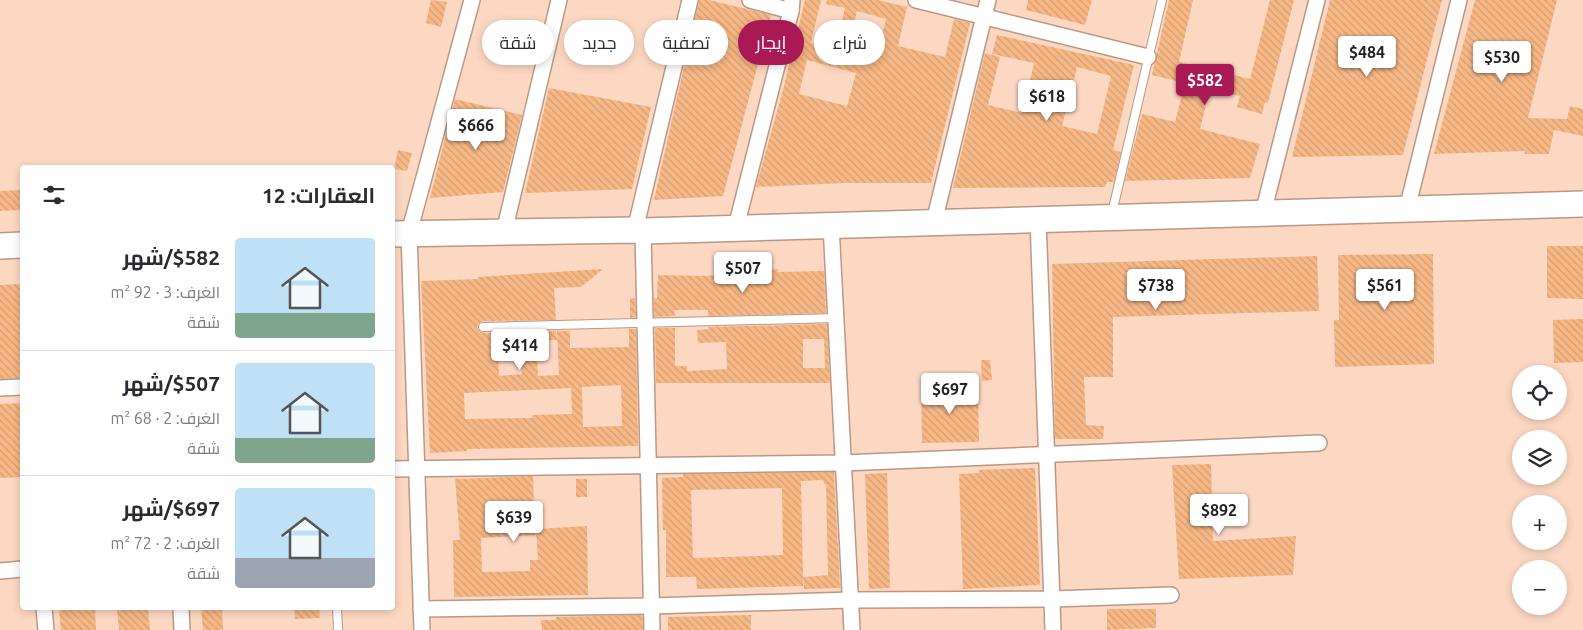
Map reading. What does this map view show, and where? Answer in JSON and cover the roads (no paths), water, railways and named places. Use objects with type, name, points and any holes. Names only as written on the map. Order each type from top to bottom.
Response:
[{"type":"main road","points":[[401,233],[639,230],[1583,204]]},
{"type":"main road","points":[[0,246],[20,246]]},
{"type":"street","points":[[422,630],[416,468],[401,233],[472,0]]},
{"type":"street","points":[[504,232],[559,0]]},
{"type":"street","points":[[652,630],[645,322],[639,230],[690,0]]},
{"type":"street","points":[[736,227],[791,6],[750,0]]},
{"type":"street","points":[[916,0],[984,15],[1148,57]]},
{"type":"street","points":[[934,222],[988,0]]},
{"type":"street","points":[[1263,213],[1317,0]]},
{"type":"street","points":[[1407,208],[1459,0]]},
{"type":"street","points":[[1038,219],[1045,455],[1053,630]]},
{"type":"street","points":[[831,225],[852,630]]},
{"type":"street","points":[[0,388],[20,387]]},
{"type":"street","points":[[395,469],[843,463],[1319,443]]},
{"type":"street","points":[[0,571],[20,569]]},
{"type":"street","points":[[421,609],[652,606],[850,600],[1053,600],[1171,595]]},
{"type":"street","points":[[44,610],[46,630]]},
{"type":"street","points":[[182,610],[182,630]]},
{"type":"lane","points":[[1111,217],[1162,0]]},
{"type":"lane","points":[[483,327],[836,318]]},
{"type":"lane","points":[[337,610],[338,630]]}]
